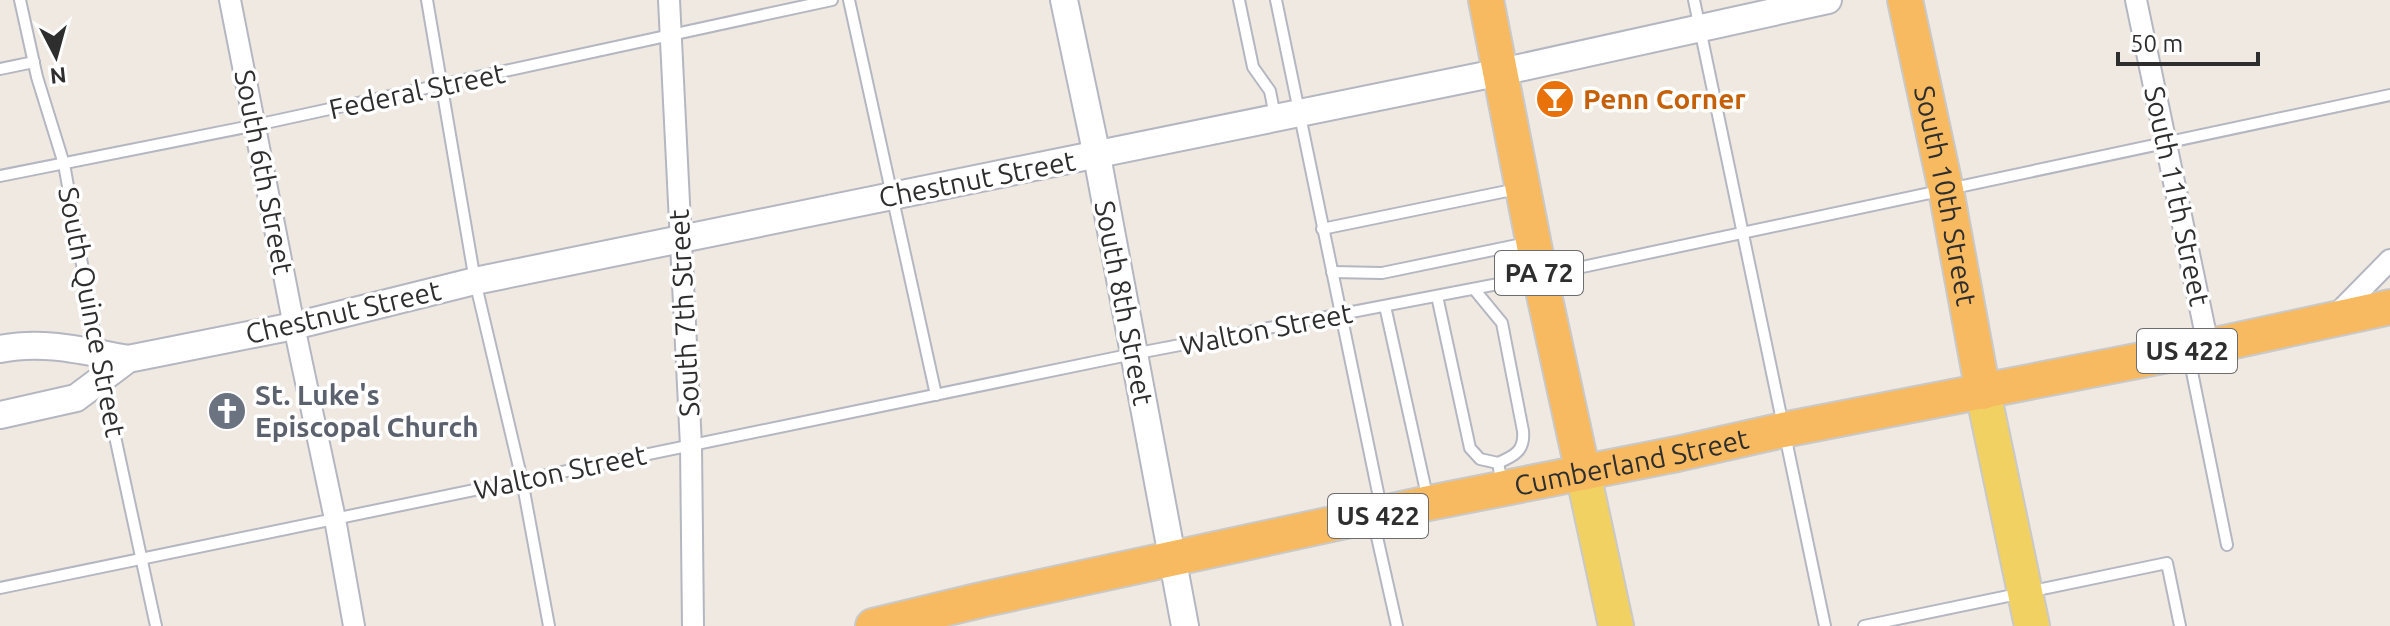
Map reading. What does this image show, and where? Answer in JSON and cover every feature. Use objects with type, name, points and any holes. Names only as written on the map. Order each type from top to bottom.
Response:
[{"type":"highway","name":"PA 72","points":[[1486,0],[1540,276],[1583,473]]},
{"type":"highway","name":"South 10th Street","points":[[1905,0],[1946,190],[1983,392]]},
{"type":"highway","name":"Cumberland Street","points":[[873,626],[1378,516],[1429,503],[1500,476],[1583,473],[2390,307]]},
{"type":"main road","points":[[1983,392],[2032,626]]},
{"type":"main road","name":"PA 72","points":[[1583,473],[1616,626]]},
{"type":"street","name":"South 6th Street","points":[[230,0],[354,626]]},
{"type":"street","name":"South 7th Street","points":[[669,0],[691,446],[693,626]]},
{"type":"street","name":"South 8th Street","points":[[1064,0],[1097,156],[1185,626]]},
{"type":"street","name":"Chestnut Street","points":[[0,349],[27,344],[61,346],[100,365],[294,326],[475,281],[1097,156],[1828,0]]},
{"type":"street","name":"South 11th Street","points":[[2136,0],[2166,142],[2198,348]]},
{"type":"street","points":[[2333,318],[2390,260]]},
{"type":"street","points":[[0,415],[76,398],[100,365]]},
{"type":"lane","name":"South Quince Street","points":[[20,0],[34,62],[64,164],[100,365],[156,626]]},
{"type":"lane","points":[[427,0],[475,281],[522,480],[549,626]]},
{"type":"lane","name":"Federal Street","points":[[0,176],[441,86],[832,0]]},
{"type":"lane","points":[[849,0],[936,395]]},
{"type":"lane","points":[[1239,0],[1253,67],[1287,116]]},
{"type":"lane","points":[[1276,0],[1287,116],[1332,272],[1397,626]]},
{"type":"lane","points":[[1694,0],[1825,626]]},
{"type":"lane","points":[[0,69],[34,62]]},
{"type":"lane","name":"Walton Street","points":[[0,588],[1133,354],[1540,276],[2390,95]]},
{"type":"lane","points":[[1322,229],[1523,188]]},
{"type":"lane","points":[[1332,272],[1382,273],[1534,242]]},
{"type":"lane","points":[[1437,296],[1470,448],[1500,476],[1521,449],[1523,431],[1502,323],[1474,289]]},
{"type":"lane","points":[[1385,306],[1429,503]]},
{"type":"lane","points":[[2198,348],[2227,545]]},
{"type":"lane","points":[[1864,626],[2167,563],[2180,626]]},
{"type":"place","name":"Penn Corner","points":[[1555,99]]},
{"type":"place","name":"St. Luke's Episcopal Church","points":[[227,411]]}]
